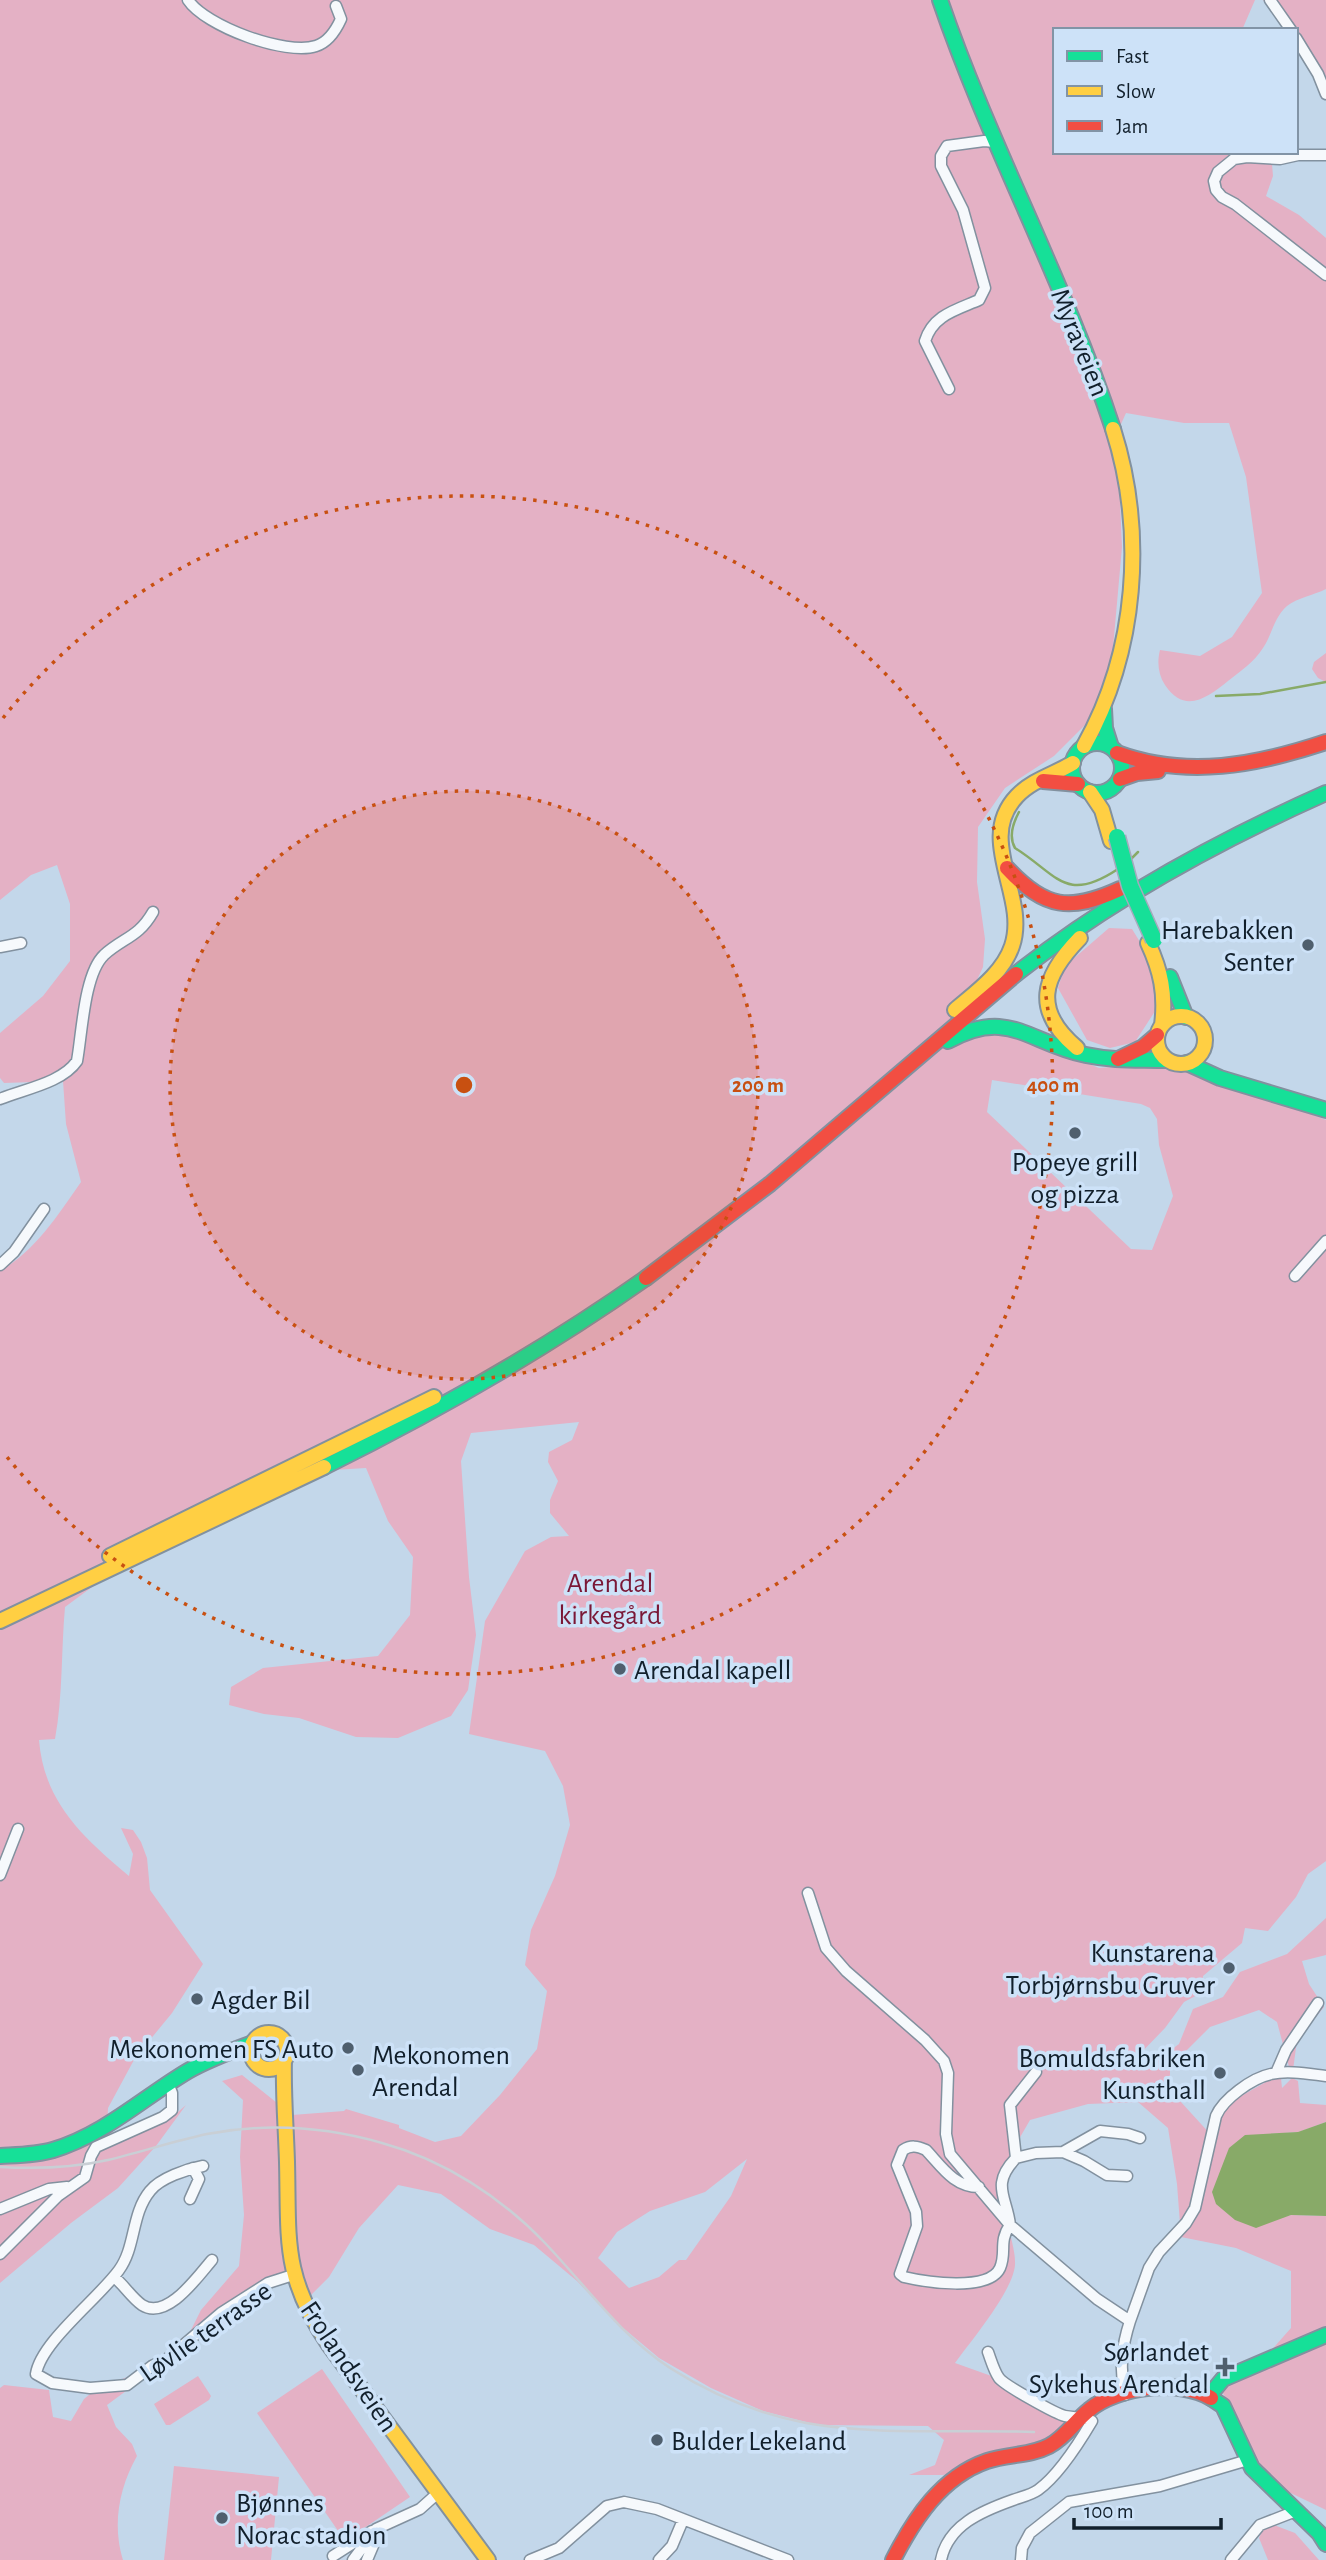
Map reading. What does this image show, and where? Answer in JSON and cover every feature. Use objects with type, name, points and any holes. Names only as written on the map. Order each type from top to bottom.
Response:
[{"type":"main road","name":"Myraveien","points":[[940,0],[954,43],[1045,252],[1105,401],[1118,442],[1130,499],[1132,550],[1125,628],[1118,668],[1084,746]]},
{"type":"main road","name":"Myraveien","points":[[1105,701],[1104,728],[1114,750]]},
{"type":"main road","points":[[1326,744],[1263,761],[1217,767],[1159,765],[1137,761],[1097,743],[1084,746],[1073,763],[1073,773],[1102,810],[1165,985],[1166,1001],[1158,1049],[1175,1063],[1187,1063],[1220,1078],[1326,1110]]},
{"type":"main road","points":[[1036,782],[1061,781],[1103,792],[1116,783],[1152,771],[1217,772],[1252,768],[1286,760],[1326,744]]},
{"type":"main road","points":[[1114,750],[1122,768],[1110,804],[1114,839]]},
{"type":"main road","points":[[0,1609],[248,1490],[423,1402],[539,1337],[608,1292],[726,1208],[781,1164],[999,970],[1013,944],[1017,919],[999,839],[1002,819],[1013,799],[1036,782],[1073,763]]},
{"type":"main road","points":[[939,1026],[1063,931],[1224,832],[1326,785]]},
{"type":"main road","points":[[1005,866],[1030,892],[1053,903],[1080,905],[1150,879],[1227,839],[1326,793]]},
{"type":"main road","points":[[1086,1054],[1065,1040],[1049,1019],[1045,996],[1051,974],[1068,949],[1150,879]]},
{"type":"main road","points":[[0,1621],[254,1502],[473,1388],[544,1345],[680,1255],[787,1171],[944,1034],[1032,962],[1150,879]]},
{"type":"main road","points":[[1151,942],[1186,1017]]},
{"type":"main road","points":[[1118,1059],[1143,1047],[1173,1018],[1186,1017],[1201,1028],[1204,1045],[1214,1061],[1236,1081]]},
{"type":"main road","points":[[886,1087],[957,1035],[983,1026],[1018,1029],[1072,1052],[1132,1061],[1167,1059]]},
{"type":"main road","points":[[1187,1063],[1198,1056],[1204,1045]]},
{"type":"main road","points":[[0,2156],[33,2155],[73,2144],[93,2134],[190,2070],[224,2054],[253,2043],[263,2034],[276,2035],[286,2046],[284,2060],[275,2068],[215,2059]]},
{"type":"main road","points":[[253,2043],[252,2055],[260,2066]]},
{"type":"main road","name":"Frolandsveien","points":[[284,2060],[283,2104],[287,2136],[289,2243],[293,2275],[310,2315],[488,2560]]},
{"type":"main road","name":"Frolandsveien","points":[[260,2066],[283,2104]]},
{"type":"main road","points":[[1209,2396],[1223,2379],[1326,2335]]},
{"type":"main road","points":[[893,2560],[916,2519],[954,2479],[987,2461],[1035,2453],[1055,2444],[1091,2408],[1125,2395],[1170,2386],[1189,2387],[1223,2406],[1248,2460],[1261,2478],[1326,2544]]},
{"type":"street","points":[[188,0],[198,11],[240,33],[261,41],[305,48],[316,46],[331,36],[341,19],[336,6]]},
{"type":"street","points":[[1270,0],[1290,28]]},
{"type":"street","points":[[1298,41],[1318,74],[1326,94]]},
{"type":"street","points":[[949,388],[925,341],[926,336],[940,317],[979,300],[985,288],[963,209],[941,166],[941,156],[947,146],[995,142]]},
{"type":"street","points":[[1326,155],[1234,159],[1218,172],[1214,181],[1216,190],[1222,197],[1235,204],[1326,275]]},
{"type":"street","points":[[0,1099],[71,1070],[77,1061],[89,986],[99,960],[135,935],[145,926],[153,912]]},
{"type":"street","points":[[0,947],[21,943]]},
{"type":"street","points":[[0,1265],[14,1252],[44,1209]]},
{"type":"street","points":[[1295,1276],[1326,1241]]},
{"type":"street","points":[[0,1875],[18,1829]]},
{"type":"street","points":[[808,1893],[826,1948],[846,1971],[925,2040],[944,2061],[949,2088],[947,2146],[950,2154],[1010,2225],[1097,2298],[1130,2321]]},
{"type":"street","points":[[1276,2073],[1286,2050],[1318,2003]]},
{"type":"street","points":[[1016,2158],[1010,2105],[1036,2072]]},
{"type":"street","points":[[1125,2395],[1120,2364],[1130,2321],[1149,2268],[1195,2208],[1221,2104],[1265,2076],[1276,2073],[1326,2076]]},
{"type":"street","points":[[0,2254],[41,2212],[85,2177],[96,2147],[163,2117],[172,2110],[172,2093],[168,2083]]},
{"type":"street","points":[[1063,2152],[1100,2131],[1140,2138]]},
{"type":"street","points":[[979,2187],[966,2187],[952,2178],[920,2147],[912,2146],[903,2150],[897,2165],[916,2211],[917,2226],[901,2274],[904,2277],[937,2283],[987,2279],[1000,2267],[1003,2234],[1010,2225]]},
{"type":"street","points":[[1010,2225],[1001,2187],[1016,2158],[1035,2153],[1063,2152],[1107,2175],[1127,2176]]},
{"type":"street","name":"Løvlie terrasse","points":[[190,2199],[199,2179],[198,2167],[180,2172],[150,2189],[135,2220],[125,2258],[114,2277],[51,2343],[37,2365],[37,2376],[52,2383],[90,2388],[127,2385],[167,2359],[221,2313],[268,2283],[293,2275]]},
{"type":"street","points":[[0,2209],[49,2189],[71,2186]]},
{"type":"street","name":"Løvlie terrasse","points":[[114,2277],[144,2306],[158,2309],[177,2298],[212,2260]]},
{"type":"street","points":[[941,2560],[946,2542],[971,2518],[1042,2487],[1065,2461],[1092,2421],[1083,2416],[1066,2416],[1055,2412],[1006,2384],[998,2377],[988,2352]]},
{"type":"street","points":[[1021,2560],[1022,2547],[1030,2533],[1069,2502],[1160,2486],[1248,2460]]},
{"type":"street","points":[[333,2556],[376,2529],[420,2509],[439,2492]]},
{"type":"street","points":[[531,2560],[559,2549],[594,2516],[616,2503],[637,2503],[788,2560]]},
{"type":"street","points":[[1231,2560],[1260,2525],[1296,2511]]},
{"type":"street","points":[[659,2560],[672,2546],[683,2520]]},
{"type":"street","points":[[353,2560],[376,2529]]},
{"type":"street","points":[[367,2560],[375,2541],[376,2529]]},
{"type":"green space","name":"Arendal kirkegård","points":[[0,0],[1255,0],[1243,28],[1053,28],[1053,154],[1271,154],[1273,176],[1266,196],[1299,215],[1326,238],[1326,589],[1287,606],[1279,615],[1256,658],[1213,693],[1188,701],[1173,694],[1165,685],[1160,672],[1160,650],[1200,656],[1232,637],[1262,593],[1246,477],[1229,423],[1184,423],[1126,413],[1117,433],[1122,547],[1112,659],[1095,715],[1054,756],[1005,788],[978,827],[977,882],[985,939],[983,967],[959,1019],[1011,1032],[1099,1068],[1147,1064],[1196,1069],[1326,1120],[1326,1861],[1308,1874],[1296,1897],[1268,1931],[1245,1928],[1242,1943],[1203,1976],[1203,1992],[1184,2002],[1165,2028],[1137,2057],[1144,2070],[1179,2044],[1193,2009],[1223,1997],[1240,1972],[1287,1954],[1326,1918],[1326,1955],[1302,1961],[1309,1984],[1324,2007],[1297,2040],[1292,2078],[1298,2081],[1300,2103],[1326,2105],[1326,2122],[1299,2132],[1244,2136],[1276,2219],[1291,2215],[1326,2216],[1326,2510],[1264,2480],[1243,2431],[1216,2380],[1269,2353],[1291,2328],[1291,2271],[1236,2248],[1181,2237],[1177,2184],[1168,2128],[1138,2102],[1088,2104],[1030,2120],[1015,2146],[996,2202],[1010,2216],[1015,2259],[1013,2276],[990,2316],[955,2363],[997,2378],[1071,2420],[1052,2438],[999,2460],[943,2475],[909,2475],[935,2465],[944,2440],[928,2426],[818,2425],[763,2411],[711,2388],[659,2358],[616,2322],[577,2281],[534,2245],[490,2229],[441,2194],[398,2185],[359,2228],[329,2277],[310,2296],[275,2276],[238,2318],[191,2343],[107,2405],[116,2427],[132,2444],[137,2456],[119,2507],[118,2533],[123,2560],[0,2560],[0,2388],[4,2385],[49,2390],[53,2417],[71,2421],[84,2399],[95,2390],[145,2370],[189,2334],[201,2310],[239,2266],[244,2215],[240,2157],[243,2100],[222,2081],[242,2075],[292,2115],[346,2109],[399,2125],[399,2128],[435,2142],[461,2136],[500,2095],[537,2049],[547,1991],[525,1965],[531,1930],[555,1876],[570,1825],[563,1786],[545,1751],[469,1734],[485,1621],[525,1551],[551,1537],[569,1536],[550,1513],[550,1500],[558,1481],[548,1462],[549,1452],[572,1440],[579,1422],[471,1433],[461,1461],[476,1635],[468,1690],[451,1716],[398,1738],[356,1737],[299,1718],[264,1714],[229,1705],[231,1687],[263,1668],[378,1656],[410,1615],[413,1557],[388,1521],[366,1468],[317,1471],[111,1573],[65,1607],[55,1739],[39,1740],[42,1762],[49,1782],[58,1801],[82,1833],[129,1876],[133,1854],[121,1828],[133,1830],[147,1858],[150,1890],[203,1964],[172,2013],[135,2058],[108,2108],[107,2130],[129,2138],[186,2105],[156,2146],[118,2188],[71,2223],[0,2283],[0,1271],[35,1243],[81,1182],[66,1124],[63,1081],[4,1083],[0,1078],[0,1033],[43,996],[70,961],[70,904],[57,865],[31,875],[0,900]],"holes":[[[992,1080],[1141,1104],[1150,1108],[1157,1119],[1159,1145],[1173,1196],[1152,1250],[1131,1249],[987,1112]],[[1259,2010],[1277,2022],[1292,2078],[1282,2088],[1281,2078],[1273,2078],[1227,2104],[1212,2136],[1170,2090],[1170,2067],[1210,2027]],[[747,2159],[731,2196],[686,2260],[679,2260],[659,2277],[629,2288],[598,2258],[617,2232],[650,2211],[705,2192]]]},
{"type":"green space","points":[[1263,0],[1326,0],[1326,98],[1298,46],[1298,28],[1285,28]]},
{"type":"green space","points":[[1326,653],[1326,682],[1318,678],[1312,669],[1314,662]]},
{"type":"green space","points":[[1109,928],[1132,929],[1148,955],[1161,1002],[1135,1042],[1110,1048],[1087,1040],[1058,988],[1065,966]]},
{"type":"green space","points":[[322,2369],[410,2497],[345,2541],[257,2413]]},
{"type":"green space","points":[[198,2376],[211,2396],[209,2400],[166,2425],[154,2404]]},
{"type":"green space","name":"Bjønnes Norac stadion","points":[[174,2466],[279,2477],[271,2560],[164,2560]]},
{"type":"green space","points":[[1266,2522],[1295,2533],[1319,2560],[1268,2560],[1259,2538]]},
{"type":"shaded area","points":[[1326,2122],[1326,2216],[1291,2215],[1256,2228],[1235,2220],[1216,2204],[1212,2192],[1229,2148],[1245,2135],[1298,2132]]},
{"type":"waterway","points":[[1216,696],[1260,694],[1326,682]]},
{"type":"waterway","points":[[1019,812],[1013,825],[1015,848],[1063,882],[1073,885],[1086,884],[1118,869]]},
{"type":"waterway","points":[[1129,861],[1138,852]]},
{"type":"railway","points":[[0,2167],[81,2165],[207,2134],[251,2129],[317,2130],[382,2143],[405,2150],[449,2170],[510,2210],[545,2243],[635,2341],[670,2368],[718,2394],[770,2414],[833,2427],[890,2431],[1034,2432]]},
{"type":"traffic: fast","points":[[940,0],[981,108],[1073,320],[1113,429]]},
{"type":"traffic: fast","points":[[1104,709],[1105,728],[1111,747]]},
{"type":"traffic: fast","points":[[1097,743],[1115,750],[1122,768],[1115,786],[1097,793],[1079,786],[1072,768],[1079,750],[1097,743]]},
{"type":"traffic: fast","points":[[1016,974],[1089,921],[1165,874],[1245,831],[1326,793]]},
{"type":"traffic: fast","points":[[1117,837],[1130,886],[1154,940]]},
{"type":"traffic: fast","points":[[1170,977],[1186,1017]]},
{"type":"traffic: fast","points":[[948,1041],[969,1031],[1003,1027],[1086,1055],[1167,1060]]},
{"type":"traffic: fast","points":[[1187,1063],[1220,1078],[1326,1110]]},
{"type":"traffic: fast","points":[[324,1467],[489,1378],[569,1330],[646,1278]]},
{"type":"traffic: fast","points":[[0,2156],[40,2153],[72,2143],[107,2125],[188,2071],[253,2043]]},
{"type":"traffic: fast","points":[[1209,2396],[1223,2379],[1326,2335]]},
{"type":"traffic: fast","points":[[1211,2398],[1223,2406],[1252,2468],[1319,2533],[1326,2544]]},
{"type":"traffic: slow","points":[[1084,746],[1116,671],[1131,591],[1130,509],[1113,429]]},
{"type":"traffic: slow","points":[[955,1010],[996,973],[1012,946],[1014,908],[1001,850],[1005,813],[1023,790],[1073,763]]},
{"type":"traffic: slow","points":[[1090,792],[1102,810],[1111,841]]},
{"type":"traffic: slow","points":[[1077,1048],[1053,1020],[1047,993],[1057,966],[1080,938]]},
{"type":"traffic: slow","points":[[1148,943],[1161,983],[1162,1025]]},
{"type":"traffic: slow","points":[[1181,1016],[1198,1023],[1205,1040],[1198,1057],[1181,1064],[1164,1057],[1157,1040],[1164,1023],[1181,1016]]},
{"type":"traffic: slow","points":[[110,1556],[434,1397]]},
{"type":"traffic: slow","points":[[0,1621],[324,1467]]},
{"type":"traffic: slow","points":[[269,2033],[281,2039],[287,2051],[281,2063],[269,2069],[257,2063],[251,2051],[257,2039],[269,2033]]},
{"type":"traffic: slow","points":[[284,2060],[289,2236],[291,2257],[303,2298],[329,2345],[488,2560]]},
{"type":"traffic: jam","points":[[1117,753],[1169,765],[1222,766],[1274,757],[1326,742]]},
{"type":"traffic: jam","points":[[1120,779],[1137,773],[1158,771]]},
{"type":"traffic: jam","points":[[1043,781],[1078,784]]},
{"type":"traffic: jam","points":[[1007,868],[1034,892],[1059,902],[1087,901],[1120,889]]},
{"type":"traffic: jam","points":[[646,1278],[770,1184],[1016,974]]},
{"type":"traffic: jam","points":[[1118,1059],[1143,1047],[1157,1035]]},
{"type":"traffic: jam","points":[[893,2560],[910,2529],[931,2501],[956,2477],[971,2468],[987,2461],[1034,2452],[1049,2446],[1089,2410],[1116,2395],[1166,2387],[1183,2388],[1211,2398]]},
{"type":"place","name":"Harebakken Senter","points":[[1308,945]]},
{"type":"place","name":"Popeye grill og pizza","points":[[1075,1133]]},
{"type":"place","name":"Arendal kapell","points":[[620,1669]]},
{"type":"place","name":"Kunstarena Torbjørnsbu Gruver","points":[[1229,1968]]},
{"type":"place","name":"Agder Bil","points":[[197,1999]]},
{"type":"place","name":"Mekonomen FS Auto","points":[[348,2048]]},
{"type":"place","name":"Mekonomen Arendal","points":[[358,2070]]},
{"type":"place","name":"Bomuldsfabriken Kunsthall","points":[[1220,2073]]},
{"type":"place","name":"Sørlandet Sykehus Arendal","points":[[1225,2367]]},
{"type":"place","name":"Bulder Lekeland","points":[[657,2440]]},
{"type":"place","name":"Bjønnes Norac stadion","points":[[222,2518]]}]
